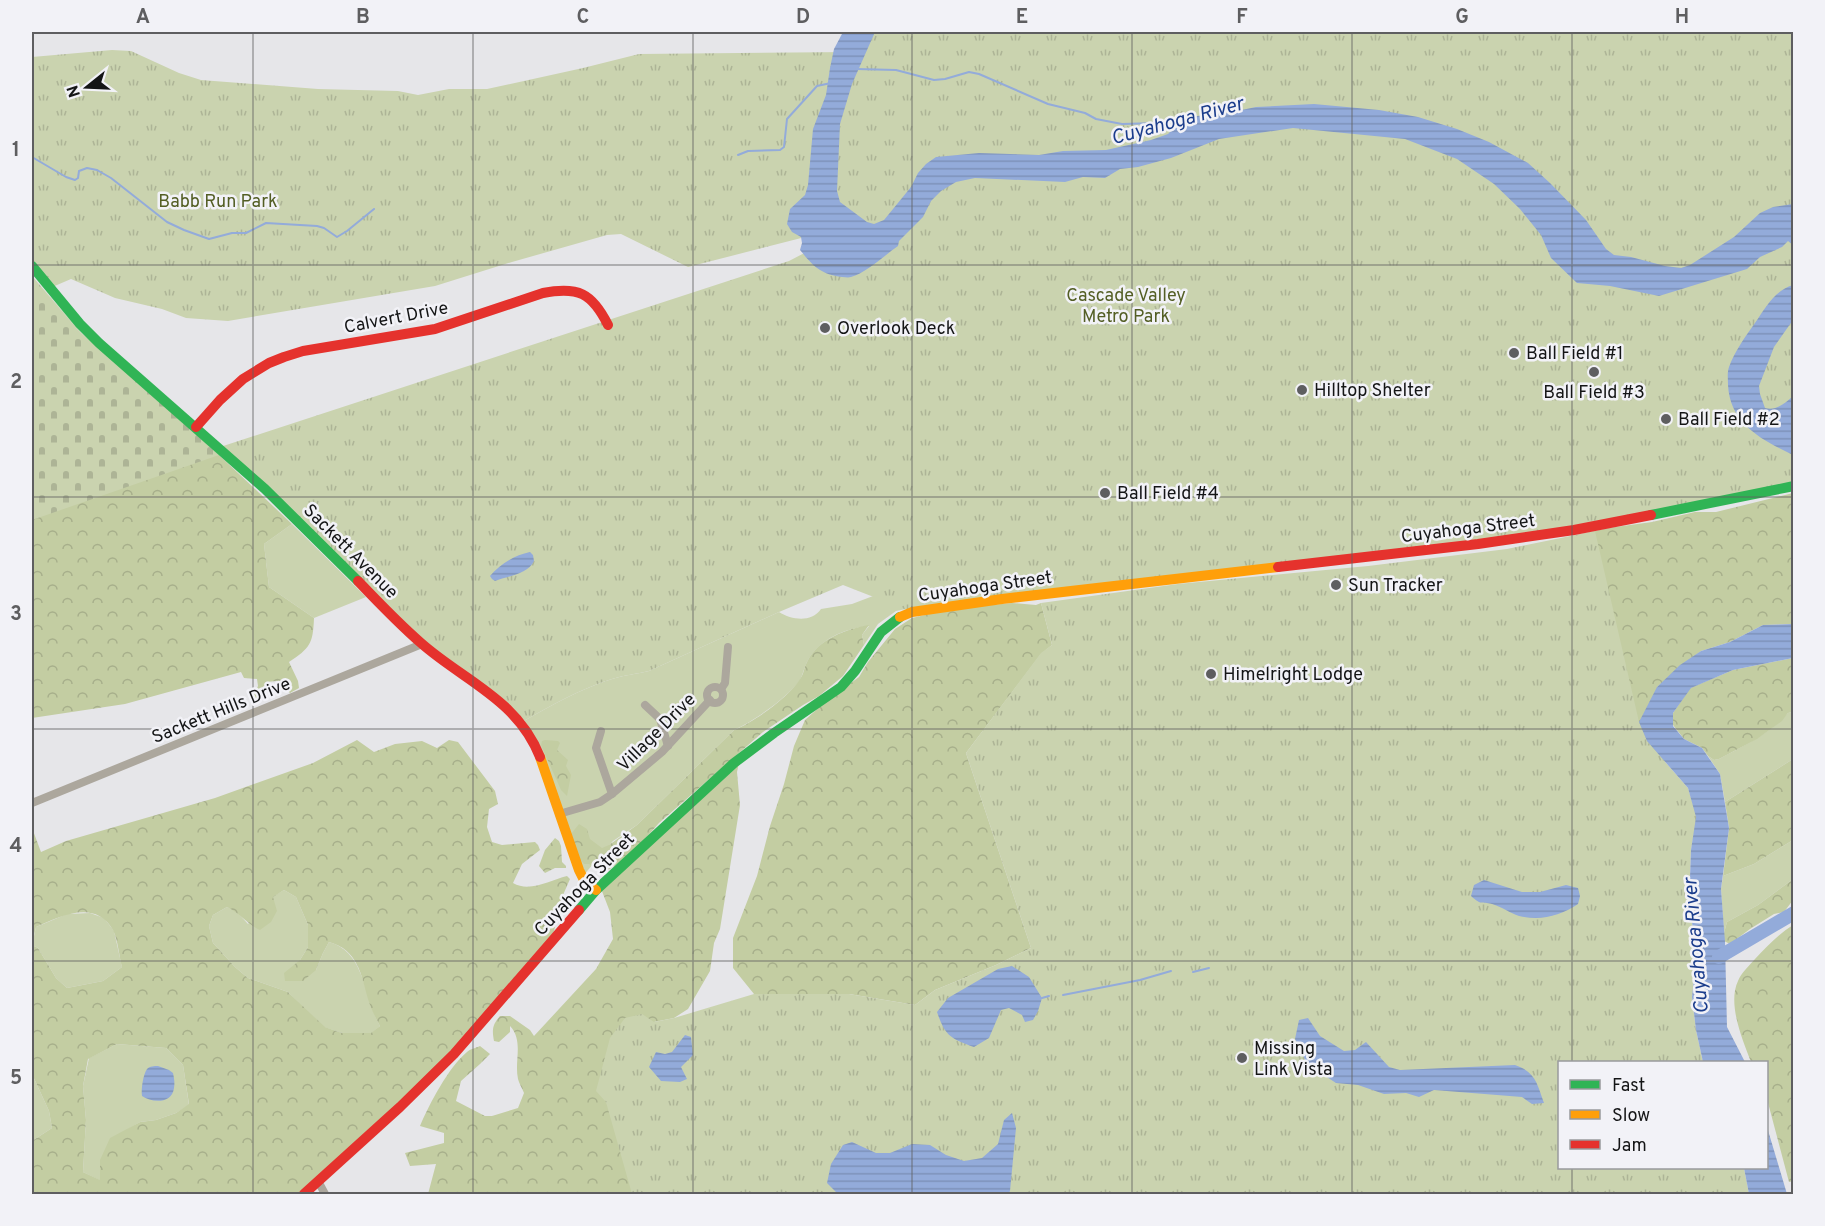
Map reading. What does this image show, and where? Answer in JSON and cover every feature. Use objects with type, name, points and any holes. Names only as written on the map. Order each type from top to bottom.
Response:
[{"type":"street","name":"Sackett Avenue","points":[[32,266],[80,324],[99,343],[265,489],[422,644],[491,694],[522,722],[539,754],[582,877],[596,890]]},
{"type":"street","name":"Calvert Drive","points":[[196,427],[228,391],[252,371],[283,356],[303,351],[435,329],[560,289],[573,290],[592,299],[608,325]]},
{"type":"street","name":"Cuyahoga Street","points":[[304,1194],[400,1107],[454,1053],[596,890],[734,763],[841,687],[855,671],[881,632],[896,619],[912,612],[1002,599],[1509,540],[1575,530],[1794,486]]},
{"type":"street","name":"Sackett Hills Drive","points":[[32,803],[422,644]]},
{"type":"street","name":"Village Drive","points":[[559,814],[600,802],[668,746],[710,700],[709,690],[716,687],[721,689],[725,683],[728,647]]},
{"type":"street","points":[[645,705],[660,719],[668,746]]},
{"type":"street","points":[[601,731],[596,748],[612,794]]},
{"type":"street","points":[[318,1181],[325,1194]]},
{"type":"green space","name":"Cascade Valley Metro Park","points":[[871,32],[1793,32],[1793,486],[1574,530],[912,612],[843,585],[649,671],[617,678],[588,688],[522,722],[422,644],[217,448],[789,261],[864,222],[688,267],[621,234],[607,235],[435,286],[228,321],[186,318],[162,309],[115,298],[71,279],[50,288],[32,266],[32,57],[112,50],[131,51],[179,73],[201,80],[318,89],[398,91],[418,95],[449,89],[487,89],[639,54],[852,52]]},
{"type":"green space","points":[[32,276],[79,331],[219,455],[32,520]]},
{"type":"green space","points":[[82,334],[219,455],[292,524],[264,544],[269,587],[314,618],[313,634],[309,644],[302,653],[289,662],[299,688],[290,693],[277,681],[266,682],[265,696],[257,700],[252,699],[258,686],[257,679],[244,678],[241,672],[125,704],[32,718],[32,520],[118,375]]},
{"type":"green space","points":[[1793,493],[1793,624],[1763,625],[1730,642],[1701,651],[1657,687],[1669,800],[1542,543],[1695,512],[1716,512]]},
{"type":"green space","points":[[292,524],[366,597],[314,618],[269,587],[264,544]]},
{"type":"green space","points":[[1595,531],[1639,722],[1647,741],[1688,788],[1697,817],[1691,850],[1689,904],[1697,953],[1692,997],[1703,1061],[1558,1061],[1558,1169],[1744,1169],[1749,1194],[632,1194],[606,1102],[596,1091],[610,1038],[625,1018],[642,1014],[654,1022],[754,994],[849,994],[915,1005],[935,990],[1031,948],[966,753],[1041,653],[1052,645],[1041,603],[1178,584],[1368,566],[1507,549]]},
{"type":"green space","points":[[881,593],[931,604],[896,611],[878,624],[864,645],[862,635],[869,626],[842,632],[825,641],[812,654],[800,680],[787,694],[760,715],[734,730],[637,825],[613,841],[582,877],[522,722],[588,688],[617,678],[649,671],[779,612],[790,617],[807,618],[821,609],[852,604]]},
{"type":"green space","points":[[1012,603],[1036,605],[1041,603],[1052,645],[1041,654],[966,753],[1031,948],[935,990],[915,1005],[849,994],[754,994],[733,968],[733,938],[757,876],[794,746],[805,720],[859,677],[895,629],[912,618],[951,609]]},
{"type":"green space","points":[[869,625],[862,635],[864,645],[843,676],[819,696],[763,732],[659,823],[625,858],[602,873],[589,864],[584,864],[578,857],[571,834],[579,824],[587,829],[590,839],[602,848],[609,845],[637,825],[734,730],[761,715],[787,694],[801,677],[812,654],[825,641],[842,632]]},
{"type":"green space","points":[[1793,658],[1793,712],[1788,713],[1782,721],[1757,739],[1714,760],[1702,748],[1684,739],[1673,725],[1673,713],[1690,688],[1733,670]]},
{"type":"green space","points":[[1793,712],[1793,759],[1725,802],[1720,774],[1708,756],[1714,760],[1719,759],[1756,739],[1788,713]]},
{"type":"green space","points":[[357,740],[374,752],[395,744],[422,741],[437,748],[449,740],[458,742],[495,791],[498,804],[489,809],[487,827],[492,842],[502,845],[535,842],[540,850],[522,864],[513,883],[526,887],[567,876],[570,879],[563,895],[552,939],[452,1056],[304,1194],[32,1194],[32,1141],[52,1128],[49,1111],[32,1074],[32,945],[38,948],[56,978],[67,988],[103,981],[122,967],[113,930],[97,915],[77,913],[36,927],[32,943],[32,828],[41,852],[66,841],[215,798],[313,763]],"holes":[[[284,890],[296,897],[308,925],[308,947],[300,960],[284,973],[285,981],[303,981],[316,970],[329,942],[339,946],[357,964],[370,1006],[380,1026],[371,1033],[342,1033],[325,1027],[288,992],[248,978],[213,943],[209,926],[213,915],[227,907],[260,930],[271,922],[277,911],[273,897]],[[117,1044],[166,1048],[183,1065],[189,1104],[176,1113],[156,1120],[140,1122],[110,1138],[100,1160],[100,1180],[83,1172],[86,1120],[83,1086],[88,1059]]]},
{"type":"green space","points":[[545,740],[558,741],[560,743],[557,750],[568,760],[566,766],[571,775],[567,796],[561,790],[541,745]]},
{"type":"green space","points":[[1793,759],[1793,840],[1754,864],[1723,876],[1729,828],[1725,802]]},
{"type":"green space","points":[[739,763],[737,772],[740,805],[720,929],[714,943],[710,971],[688,1009],[674,1018],[654,1022],[606,1102],[663,1194],[428,1194],[436,1164],[410,1166],[405,1153],[444,1143],[444,1133],[420,1126],[446,1076],[468,1051],[480,1046],[490,1054],[461,1081],[456,1101],[485,1116],[518,1108],[524,1093],[517,1072],[517,1038],[510,1026],[510,1032],[499,1042],[494,1041],[495,1022],[500,1016],[510,1016],[530,1030],[534,1036],[596,969],[613,939],[610,912],[600,886]]},
{"type":"green space","points":[[555,838],[561,846],[562,862],[566,868],[555,868],[545,873],[539,866],[545,850]]},
{"type":"green space","points":[[1793,840],[1793,879],[1758,905],[1727,922],[1724,933],[1721,889],[1723,876],[1754,864]]},
{"type":"green space","points":[[1793,879],[1793,900],[1784,912],[1774,914],[1730,944],[1724,941],[1727,922],[1758,905]]},
{"type":"green space","points":[[284,890],[296,897],[308,925],[308,947],[300,960],[316,970],[329,942],[341,947],[350,955],[357,965],[380,1026],[372,1033],[342,1033],[324,1027],[288,992],[248,978],[213,943],[209,926],[213,915],[227,907],[236,911],[248,924],[272,897]]},
{"type":"green space","points":[[90,913],[104,918],[114,931],[122,967],[103,981],[67,988],[56,978],[38,948],[32,945],[36,927],[67,914]]},
{"type":"green space","points":[[1793,925],[1794,1181],[1789,1182],[1768,1103],[1768,1061],[1751,1061],[1737,1022],[1734,1000],[1735,990],[1743,972]]},
{"type":"green space","points":[[117,1044],[166,1048],[183,1065],[189,1105],[176,1113],[156,1120],[140,1122],[128,1129],[101,1181],[83,1172],[86,1120],[83,1086],[89,1058]]},
{"type":"green space","points":[[32,1074],[49,1111],[52,1128],[32,1141]]},
{"type":"water","points":[[843,32],[875,32],[852,84],[840,124],[837,191],[840,202],[867,222],[874,224],[884,220],[911,187],[918,173],[936,157],[979,153],[1039,155],[1063,151],[1106,150],[1168,134],[1184,118],[1256,107],[1314,104],[1379,110],[1418,117],[1489,142],[1528,163],[1586,220],[1606,249],[1614,255],[1681,268],[1690,265],[1734,237],[1760,213],[1773,207],[1793,204],[1793,245],[1788,241],[1782,247],[1760,257],[1747,269],[1659,296],[1610,286],[1577,283],[1551,258],[1541,235],[1520,209],[1494,184],[1457,159],[1405,139],[1293,128],[1219,139],[1171,158],[1138,167],[1120,169],[1105,178],[1083,177],[1065,182],[975,178],[956,182],[941,191],[931,201],[923,217],[899,241],[898,246],[857,275],[834,276],[822,271],[809,261],[800,250],[801,237],[792,232],[787,224],[790,209],[805,195],[808,185],[813,129],[826,95],[834,49]]},
{"type":"water","points":[[1793,285],[1793,320],[1774,347],[1759,386],[1765,408],[1769,409],[1784,404],[1793,396],[1793,455],[1759,437],[1741,420],[1730,399],[1728,376],[1729,367],[1737,350],[1767,306],[1776,295]]},
{"type":"water","points":[[530,552],[534,561],[527,569],[495,581],[490,576],[508,561]]},
{"type":"water","points":[[1793,624],[1793,658],[1733,670],[1691,688],[1673,713],[1673,726],[1684,739],[1702,748],[1720,774],[1729,828],[1721,889],[1727,1027],[1744,1061],[1703,1061],[1692,997],[1697,953],[1689,904],[1691,850],[1696,817],[1688,788],[1647,741],[1639,722],[1657,687],[1680,665],[1701,651],[1730,642],[1763,625]]},
{"type":"water","points":[[1484,880],[1522,892],[1540,892],[1566,885],[1578,888],[1580,896],[1578,904],[1564,912],[1543,918],[1519,916],[1492,904],[1480,902],[1471,896],[1474,885]]},
{"type":"water","points":[[1012,966],[1029,977],[1042,998],[1033,1020],[1025,1022],[1022,1015],[1009,1008],[1001,1010],[989,1038],[974,1047],[950,1036],[937,1012],[948,998],[998,969]]},
{"type":"water","points":[[1308,1018],[1320,1036],[1344,1051],[1355,1050],[1366,1042],[1389,1067],[1400,1070],[1515,1065],[1532,1075],[1544,1103],[1532,1104],[1522,1097],[1434,1090],[1419,1097],[1406,1093],[1384,1094],[1358,1085],[1336,1083],[1307,1064],[1295,1039],[1299,1020]]},
{"type":"water","points":[[685,1035],[691,1037],[693,1055],[681,1067],[687,1079],[680,1082],[661,1081],[649,1067],[656,1052],[665,1054],[672,1052]]},
{"type":"water","points":[[158,1066],[173,1073],[174,1084],[170,1097],[161,1101],[142,1096],[143,1078],[147,1069]]},
{"type":"water","points":[[1012,1113],[1016,1128],[1008,1194],[838,1194],[827,1183],[831,1164],[843,1145],[852,1142],[876,1153],[890,1153],[912,1144],[930,1145],[946,1155],[964,1161],[982,1158],[998,1144],[1004,1120]]},
{"type":"water","points":[[1768,1130],[1787,1194],[1749,1194],[1744,1169],[1768,1169]]},
{"type":"waterway","name":"Cuyahoga River","points":[[856,69],[896,70],[934,80],[969,72],[979,74],[1048,104],[1085,113],[1096,119],[1122,124],[1158,123],[1177,127]]},
{"type":"waterway","points":[[738,155],[748,151],[780,150],[784,147],[787,119],[817,86],[831,83]]},
{"type":"waterway","points":[[32,157],[75,180],[78,178],[79,171],[87,168],[97,170],[111,178],[167,222],[209,239],[232,233],[246,233],[266,223],[317,226],[337,237],[374,209]]},
{"type":"waterway","points":[[1719,957],[1794,913]]},
{"type":"waterway","points":[[1193,972],[1209,968]]},
{"type":"waterway","points":[[1063,995],[1140,980],[1171,971]]},
{"type":"waterway","points":[[1042,998],[1049,996]]},
{"type":"traffic: fast","points":[[32,266],[80,324],[99,343],[265,489],[358,581]]},
{"type":"traffic: fast","points":[[1651,515],[1794,486]]},
{"type":"traffic: fast","points":[[579,910],[596,890],[734,763],[841,687],[855,671],[881,632],[900,617]]},
{"type":"traffic: slow","points":[[900,617],[912,612],[1002,599],[1278,567]]},
{"type":"traffic: slow","points":[[540,757],[579,870],[585,882],[596,890]]},
{"type":"traffic: jam","points":[[196,427],[243,379],[269,363],[303,351],[435,329],[555,291],[583,294],[596,306],[608,325]]},
{"type":"traffic: jam","points":[[1278,567],[1478,544],[1574,530],[1651,515]]},
{"type":"traffic: jam","points":[[358,581],[421,643],[504,705],[530,737],[540,757]]},
{"type":"traffic: jam","points":[[304,1194],[400,1107],[454,1054],[579,910]]},
{"type":"place","name":"Overlook Deck","points":[[825,328]]},
{"type":"place","name":"Ball Field #1","points":[[1514,353]]},
{"type":"place","name":"Ball Field #3","points":[[1594,372]]},
{"type":"place","name":"Hilltop Shelter","points":[[1302,390]]},
{"type":"place","name":"Ball Field #2","points":[[1666,419]]},
{"type":"place","name":"Ball Field #4","points":[[1105,493]]},
{"type":"place","name":"Sun Tracker","points":[[1336,585]]},
{"type":"place","name":"Himelright Lodge","points":[[1211,674]]},
{"type":"place","name":"Missing Link Vista","points":[[1242,1058]]},
{"type":"park label","name":"Babb Run Park","points":[[218,201]]}]
